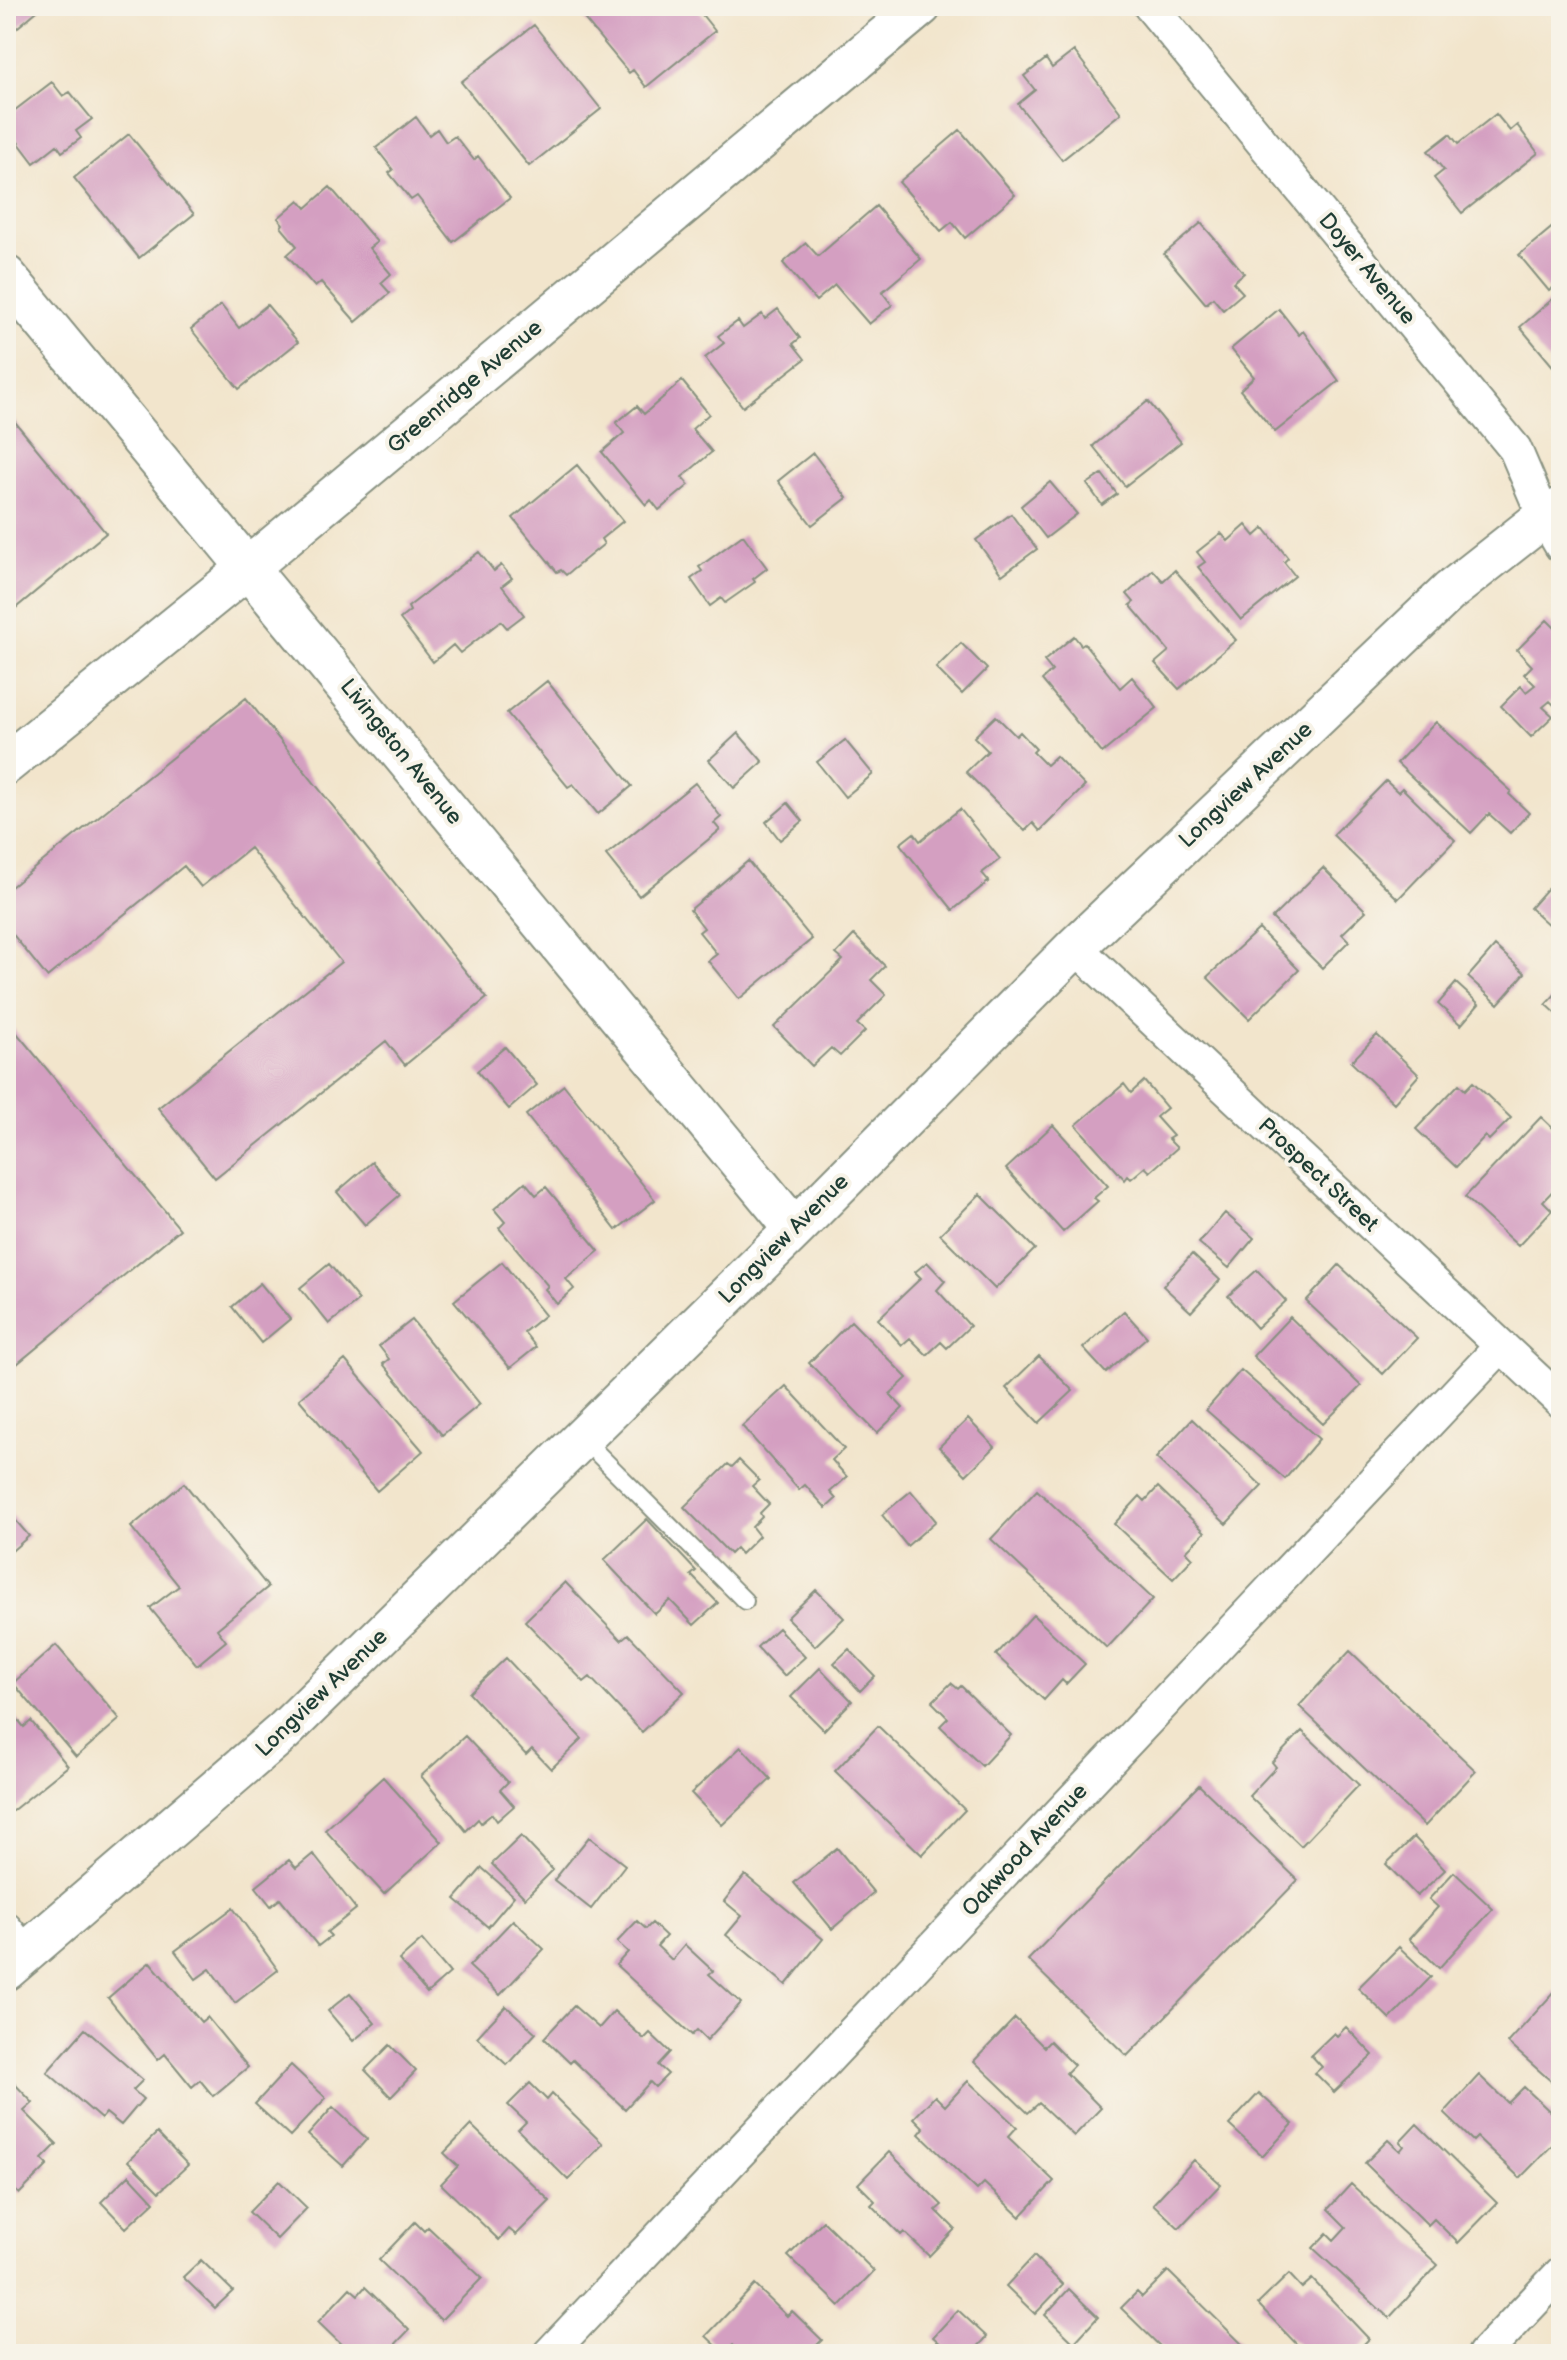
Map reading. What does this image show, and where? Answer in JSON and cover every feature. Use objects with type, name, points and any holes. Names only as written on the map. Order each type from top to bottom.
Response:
[{"type":"street","name":"Greenridge Avenue","points":[[6,764],[249,567],[921,6]]},
{"type":"street","name":"Doyer Avenue","points":[[1150,6],[1515,449],[1555,523]]},
{"type":"street","name":"Livingston Avenue","points":[[6,276],[795,1229]]},
{"type":"street","name":"Longview Avenue","points":[[13,1951],[284,1731],[795,1229],[1075,947],[1450,591],[1555,523]]},
{"type":"street","name":"Prospect Street","points":[[1075,947],[1561,1402]]},
{"type":"street","name":"Oakwood Avenue","points":[[549,2354],[1500,1347]]},
{"type":"street","points":[[1484,2354],[1561,2273]]},
{"type":"lane","points":[[582,1438],[745,1601]]},
{"type":"building","points":[[6,6],[43,6],[6,37]]},
{"type":"building","points":[[592,6],[695,6],[715,31],[646,87],[633,70],[629,73],[581,15]]},
{"type":"building","points":[[534,25],[601,109],[529,166],[461,82]]},
{"type":"building","points":[[1074,51],[1121,113],[1062,160],[1018,104],[1035,90],[1024,76],[1046,59],[1052,68]]},
{"type":"building","points":[[52,82],[63,96],[70,92],[92,119],[76,131],[81,138],[62,152],[57,145],[34,163],[6,126],[6,117]]},
{"type":"building","points":[[1496,114],[1510,131],[1517,125],[1538,153],[1462,213],[1434,178],[1444,170],[1428,151],[1450,134],[1458,144]]},
{"type":"building","points":[[416,117],[429,135],[437,129],[446,142],[455,136],[474,160],[478,156],[510,198],[453,242],[417,196],[411,200],[389,173],[393,170],[376,148]]},
{"type":"building","points":[[960,130],[1015,195],[965,238],[952,222],[941,231],[899,182]]},
{"type":"building","points":[[129,134],[194,214],[139,258],[74,178]]},
{"type":"building","points":[[330,187],[377,242],[369,248],[391,274],[381,283],[390,293],[356,322],[321,282],[315,287],[287,255],[297,246],[281,227],[283,224],[278,218],[299,200],[306,208]]},
{"type":"building","points":[[876,206],[921,259],[882,292],[892,305],[869,324],[835,285],[816,301],[783,263],[806,243],[818,256]]},
{"type":"building","points":[[1561,220],[1561,281],[1549,291],[1519,255]]},
{"type":"building","points":[[1201,223],[1244,273],[1233,282],[1243,293],[1223,310],[1213,298],[1206,304],[1164,254]]},
{"type":"building","points":[[1561,292],[1561,376],[1520,327]]},
{"type":"building","points":[[221,305],[239,328],[267,305],[298,342],[239,389],[191,329]]},
{"type":"building","points":[[778,309],[800,338],[793,344],[805,359],[743,407],[705,358],[724,343],[718,336],[738,321],[743,328],[762,314],[765,319]]},
{"type":"building","points":[[1279,309],[1299,335],[1303,331],[1339,381],[1275,432],[1240,390],[1254,377],[1231,349]]},
{"type":"building","points":[[682,381],[709,414],[692,429],[712,452],[682,477],[689,485],[659,510],[651,500],[646,505],[602,452],[624,433],[616,423],[637,406],[644,414]]},
{"type":"building","points":[[1148,401],[1181,442],[1125,486],[1093,446]]},
{"type":"building","points":[[6,411],[106,533],[6,616]]},
{"type":"building","points":[[813,453],[847,498],[812,525],[778,481]]},
{"type":"building","points":[[577,465],[623,521],[601,539],[604,544],[566,575],[561,570],[557,572],[513,518]]},
{"type":"building","points":[[1102,474],[1117,494],[1102,505],[1087,484]]},
{"type":"building","points":[[1050,482],[1077,514],[1046,538],[1021,506]]},
{"type":"building","points":[[1011,514],[1037,549],[1002,575],[976,540]]},
{"type":"building","points":[[1246,525],[1255,536],[1264,528],[1288,558],[1284,562],[1295,576],[1241,620],[1198,567],[1205,562],[1197,552],[1221,533],[1228,541]]},
{"type":"building","points":[[743,535],[767,568],[753,579],[755,582],[725,603],[721,598],[710,606],[691,579],[702,571],[699,567]]},
{"type":"building","points":[[479,552],[494,571],[501,565],[512,578],[502,586],[524,615],[507,628],[501,621],[460,653],[453,645],[433,662],[400,619],[410,611],[408,607]]},
{"type":"building","points":[[1153,570],[1163,581],[1175,570],[1236,640],[1179,689],[1155,663],[1169,651],[1130,605],[1134,602],[1127,594]]},
{"type":"building","points":[[1547,620],[1561,634],[1561,712],[1550,701],[1543,707],[1553,716],[1531,737],[1501,706],[1521,686],[1526,692],[1535,685],[1524,674],[1532,666],[1517,650]]},
{"type":"building","points":[[1074,636],[1081,645],[1084,643],[1120,688],[1132,677],[1157,708],[1102,753],[1042,680],[1052,671],[1044,661]]},
{"type":"building","points":[[961,643],[987,669],[962,694],[936,668]]},
{"type":"building","points":[[547,681],[632,786],[598,814],[573,784],[568,787],[507,713]]},
{"type":"building","points":[[246,698],[487,998],[405,1065],[386,1041],[215,1178],[158,1108],[341,962],[250,848],[201,887],[184,866],[47,977],[6,926],[6,891]]},
{"type":"building","points":[[996,716],[1016,736],[1020,732],[1046,765],[1056,756],[1085,786],[1040,831],[1033,823],[1025,831],[966,772],[988,751],[974,737]]},
{"type":"building","points":[[1436,722],[1511,791],[1509,794],[1529,813],[1510,833],[1489,814],[1471,833],[1397,763]]},
{"type":"building","points":[[738,733],[763,762],[734,788],[709,760]]},
{"type":"building","points":[[845,740],[873,774],[845,797],[817,762]]},
{"type":"building","points":[[1386,781],[1398,792],[1402,788],[1455,840],[1398,899],[1333,835]]},
{"type":"building","points":[[695,783],[721,817],[714,823],[720,830],[639,896],[606,855]]},
{"type":"building","points":[[788,803],[803,821],[780,840],[766,822]]},
{"type":"building","points":[[960,809],[1000,859],[982,873],[989,881],[953,910],[900,844],[914,833],[920,841]]},
{"type":"building","points":[[748,861],[812,939],[739,999],[708,961],[717,954],[699,932],[704,928],[690,910]]},
{"type":"building","points":[[1323,868],[1366,911],[1342,934],[1349,941],[1322,968],[1272,918]]},
{"type":"building","points":[[1556,879],[1561,883],[1561,936],[1530,908]]},
{"type":"building","points":[[1259,929],[1299,970],[1249,1019],[1207,977]]},
{"type":"building","points":[[854,935],[885,966],[871,980],[886,995],[857,1024],[865,1031],[840,1056],[831,1048],[812,1066],[774,1027],[843,960],[836,954]]},
{"type":"building","points":[[1495,946],[1525,973],[1498,1004],[1468,977]]},
{"type":"building","points":[[1456,983],[1479,1004],[1461,1025],[1438,1004]]},
{"type":"building","points":[[1561,988],[1561,1018],[1546,1004]]},
{"type":"building","points":[[6,1020],[180,1229],[6,1373]]},
{"type":"building","points":[[1377,1035],[1419,1075],[1394,1103],[1351,1062]]},
{"type":"building","points":[[505,1047],[537,1085],[509,1109],[477,1071]]},
{"type":"building","points":[[1144,1081],[1167,1108],[1156,1117],[1173,1136],[1168,1139],[1177,1148],[1150,1172],[1145,1167],[1131,1179],[1128,1176],[1125,1180],[1076,1125],[1124,1084],[1131,1093]]},
{"type":"building","points":[[1473,1082],[1511,1118],[1489,1140],[1485,1136],[1456,1167],[1416,1129],[1459,1084],[1465,1090]]},
{"type":"building","points":[[564,1085],[655,1200],[616,1230],[526,1115]]},
{"type":"building","points":[[1541,1117],[1561,1136],[1561,1153],[1554,1161],[1561,1167],[1561,1182],[1543,1201],[1552,1210],[1518,1246],[1465,1197]]},
{"type":"building","points":[[1053,1125],[1108,1186],[1094,1198],[1098,1201],[1063,1232],[1006,1169]]},
{"type":"building","points":[[372,1162],[400,1195],[365,1225],[337,1192]]},
{"type":"building","points":[[525,1182],[536,1195],[546,1187],[599,1251],[566,1279],[574,1289],[557,1304],[545,1289],[548,1286],[499,1228],[505,1222],[494,1209]]},
{"type":"building","points":[[980,1194],[1035,1249],[995,1289],[940,1234]]},
{"type":"building","points":[[1225,1213],[1254,1238],[1229,1268],[1199,1243]]},
{"type":"building","points":[[1192,1254],[1220,1280],[1191,1312],[1163,1286]]},
{"type":"building","points":[[502,1262],[545,1315],[524,1332],[536,1347],[510,1368],[454,1301]]},
{"type":"building","points":[[927,1262],[945,1281],[937,1290],[970,1326],[947,1348],[941,1342],[927,1355],[910,1338],[902,1345],[878,1319],[921,1278],[915,1272]]},
{"type":"building","points":[[329,1264],[359,1300],[329,1324],[300,1288]]},
{"type":"building","points":[[1339,1265],[1417,1338],[1383,1374],[1306,1301]]},
{"type":"building","points":[[1257,1270],[1286,1301],[1257,1328],[1228,1296]]},
{"type":"building","points":[[260,1283],[290,1319],[261,1343],[232,1307]]},
{"type":"building","points":[[1124,1311],[1147,1337],[1106,1373],[1083,1348]]},
{"type":"building","points":[[1290,1317],[1361,1386],[1323,1424],[1253,1356]]},
{"type":"building","points":[[412,1320],[480,1404],[442,1435],[383,1364],[389,1359],[379,1346]]},
{"type":"building","points":[[851,1321],[907,1378],[890,1394],[903,1408],[877,1433],[809,1363]]},
{"type":"building","points":[[1039,1356],[1073,1391],[1039,1423],[1006,1388]]},
{"type":"building","points":[[345,1360],[423,1451],[377,1491],[299,1399]]},
{"type":"building","points":[[1241,1370],[1319,1439],[1285,1479],[1206,1410]]},
{"type":"building","points":[[786,1386],[844,1449],[832,1460],[847,1477],[830,1492],[836,1499],[826,1508],[805,1485],[799,1490],[742,1426]]},
{"type":"building","points":[[968,1419],[995,1447],[966,1475],[939,1447]]},
{"type":"building","points":[[1192,1419],[1262,1486],[1226,1524],[1156,1458]]},
{"type":"building","points":[[739,1460],[759,1480],[752,1486],[769,1504],[752,1527],[759,1536],[741,1554],[736,1548],[730,1554],[684,1507],[728,1464],[732,1467]]},
{"type":"building","points":[[184,1483],[268,1587],[217,1629],[226,1641],[197,1665],[150,1608],[179,1586],[131,1527]]},
{"type":"building","points":[[1158,1487],[1205,1532],[1186,1551],[1193,1558],[1173,1579],[1114,1524],[1140,1496],[1145,1501]]},
{"type":"building","points":[[1037,1490],[1153,1599],[1107,1648],[991,1539]]},
{"type":"building","points":[[911,1491],[936,1521],[907,1546],[882,1515]]},
{"type":"building","points":[[6,1509],[29,1536],[6,1556]]},
{"type":"building","points":[[647,1519],[696,1571],[691,1575],[718,1603],[694,1625],[670,1600],[655,1614],[604,1560]]},
{"type":"building","points":[[565,1582],[621,1640],[628,1634],[684,1692],[642,1732],[590,1677],[584,1682],[525,1621]]},
{"type":"building","points":[[816,1590],[844,1618],[815,1646],[787,1618]]},
{"type":"building","points":[[1033,1615],[1085,1664],[1066,1684],[1062,1680],[1044,1700],[996,1655]]},
{"type":"building","points":[[778,1628],[805,1657],[784,1676],[757,1647]]},
{"type":"building","points":[[56,1645],[120,1719],[76,1757],[13,1683]]},
{"type":"building","points":[[849,1649],[875,1676],[860,1691],[834,1663]]},
{"type":"building","points":[[1350,1651],[1476,1771],[1425,1826],[1299,1706]]},
{"type":"building","points":[[506,1658],[582,1739],[551,1769],[532,1749],[526,1755],[469,1693]]},
{"type":"building","points":[[820,1668],[852,1701],[824,1730],[791,1697]]},
{"type":"building","points":[[951,1683],[958,1689],[961,1686],[1011,1735],[982,1766],[940,1726],[948,1718],[932,1702]]},
{"type":"building","points":[[13,1714],[24,1727],[31,1721],[68,1766],[6,1816],[6,1720]]},
{"type":"building","points":[[878,1726],[965,1810],[922,1855],[835,1771]]},
{"type":"building","points":[[1302,1731],[1359,1785],[1301,1846],[1249,1796],[1276,1767],[1272,1762]]},
{"type":"building","points":[[465,1736],[508,1782],[500,1790],[514,1806],[497,1821],[492,1814],[481,1823],[478,1819],[466,1831],[421,1776]]},
{"type":"building","points":[[741,1747],[771,1779],[722,1825],[691,1793]]},
{"type":"building","points":[[383,1777],[442,1842],[384,1894],[325,1830]]},
{"type":"building","points":[[1199,1785],[1298,1880],[1127,2056],[1028,1960]]},
{"type":"building","points":[[521,1836],[553,1870],[525,1898],[492,1864]]},
{"type":"building","points":[[589,1837],[625,1865],[591,1909],[554,1880]]},
{"type":"building","points":[[1414,1837],[1445,1870],[1417,1896],[1386,1864]]},
{"type":"building","points":[[837,1848],[874,1893],[832,1929],[794,1883]]},
{"type":"building","points":[[313,1854],[356,1909],[327,1932],[331,1936],[318,1946],[280,1899],[271,1906],[256,1887],[289,1860],[296,1868]]},
{"type":"building","points":[[482,1868],[514,1896],[488,1927],[455,1899]]},
{"type":"building","points":[[1454,1872],[1493,1909],[1439,1968],[1409,1939],[1438,1907],[1429,1899]]},
{"type":"building","points":[[745,1875],[823,1939],[786,1985],[726,1935],[742,1916],[724,1901]]},
{"type":"building","points":[[233,1908],[278,1970],[235,2003],[210,1969],[196,1979],[175,1951]]},
{"type":"building","points":[[513,1920],[544,1949],[500,1995],[469,1966]]},
{"type":"building","points":[[637,1921],[646,1929],[652,1923],[666,1936],[657,1946],[672,1960],[685,1945],[713,1971],[709,1974],[741,2003],[707,2040],[697,2030],[692,2035],[616,1965],[628,1952],[617,1942]]},
{"type":"building","points":[[422,1940],[450,1973],[427,1993],[399,1960]]},
{"type":"building","points":[[1399,1947],[1431,1977],[1390,2019],[1358,1988]]},
{"type":"building","points":[[150,1962],[201,2022],[207,2017],[248,2067],[213,2096],[200,2080],[192,2087],[165,2054],[158,2060],[108,1998]]},
{"type":"building","points":[[1555,1991],[1561,1995],[1561,2090],[1508,2043]]},
{"type":"building","points":[[350,1993],[375,2023],[353,2041],[328,2011]]},
{"type":"building","points":[[506,2006],[536,2033],[507,2065],[477,2037]]},
{"type":"building","points":[[574,2006],[599,2028],[614,2011],[644,2039],[650,2033],[670,2052],[658,2065],[668,2074],[655,2087],[650,2082],[625,2109],[573,2060],[570,2063],[544,2038]]},
{"type":"building","points":[[1015,2018],[1044,2047],[1050,2041],[1074,2065],[1066,2073],[1101,2108],[1074,2136],[1039,2103],[1028,2113],[974,2061]]},
{"type":"building","points":[[1346,2027],[1373,2055],[1334,2092],[1315,2073],[1322,2067],[1311,2055],[1334,2033],[1337,2036]]},
{"type":"building","points":[[85,2029],[143,2080],[133,2090],[143,2099],[121,2125],[106,2113],[101,2119],[47,2072]]},
{"type":"building","points":[[390,2045],[416,2071],[391,2097],[365,2070]]},
{"type":"building","points":[[291,2065],[326,2098],[290,2136],[255,2104]]},
{"type":"building","points":[[1479,2075],[1508,2103],[1524,2087],[1561,2122],[1561,2136],[1520,2178],[1477,2137],[1473,2141],[1444,2113]]},
{"type":"building","points":[[10,2079],[33,2103],[24,2111],[57,2144],[42,2159],[48,2165],[19,2194],[6,2181],[6,2083]]},
{"type":"building","points":[[968,2081],[1017,2127],[1008,2137],[1054,2181],[1020,2217],[984,2183],[977,2190],[919,2134],[924,2128],[914,2118],[935,2096],[945,2106]]},
{"type":"building","points":[[530,2083],[547,2100],[552,2094],[603,2144],[568,2180],[518,2130],[526,2122],[508,2105]]},
{"type":"building","points":[[1259,2093],[1293,2124],[1263,2156],[1229,2125]]},
{"type":"building","points":[[333,2107],[367,2139],[343,2166],[308,2135]]},
{"type":"building","points":[[1417,2124],[1497,2203],[1458,2243],[1434,2219],[1428,2225],[1365,2163],[1388,2140],[1400,2151],[1404,2146],[1400,2142]]},
{"type":"building","points":[[471,2125],[550,2201],[516,2235],[509,2229],[499,2240],[441,2184],[458,2166],[444,2153]]},
{"type":"building","points":[[157,2133],[188,2165],[159,2192],[128,2161]]},
{"type":"building","points":[[889,2152],[942,2205],[936,2210],[955,2229],[929,2256],[904,2232],[901,2235],[871,2205],[875,2201],[858,2184]]},
{"type":"building","points":[[1194,2160],[1221,2184],[1179,2228],[1153,2204]]},
{"type":"building","points":[[129,2175],[154,2202],[126,2228],[101,2202]]},
{"type":"building","points":[[279,2181],[307,2208],[277,2239],[249,2212]]},
{"type":"building","points":[[1351,2184],[1438,2265],[1389,2318],[1313,2248],[1327,2233],[1334,2240],[1346,2227],[1328,2209]]},
{"type":"building","points":[[823,2221],[874,2271],[840,2306],[788,2256]]},
{"type":"building","points":[[415,2222],[424,2231],[428,2227],[482,2278],[441,2320],[379,2260]]},
{"type":"building","points":[[1034,2256],[1063,2285],[1035,2314],[1006,2286]]},
{"type":"building","points":[[201,2260],[233,2291],[215,2308],[183,2277]]},
{"type":"building","points":[[1168,2271],[1252,2354],[1168,2354],[1121,2308],[1137,2292],[1142,2297]]},
{"type":"building","points":[[1289,2274],[1302,2288],[1312,2279],[1369,2339],[1354,2354],[1306,2354],[1258,2304]]},
{"type":"building","points":[[755,2285],[787,2316],[792,2311],[822,2340],[808,2354],[742,2354],[733,2345],[724,2353],[706,2336]]},
{"type":"building","points":[[365,2287],[409,2330],[386,2354],[351,2354],[318,2322],[350,2288],[358,2295]]},
{"type":"building","points":[[1069,2289],[1098,2317],[1074,2343],[1045,2315]]},
{"type":"building","points":[[958,2310],[987,2337],[971,2354],[952,2354],[933,2337]]}]
